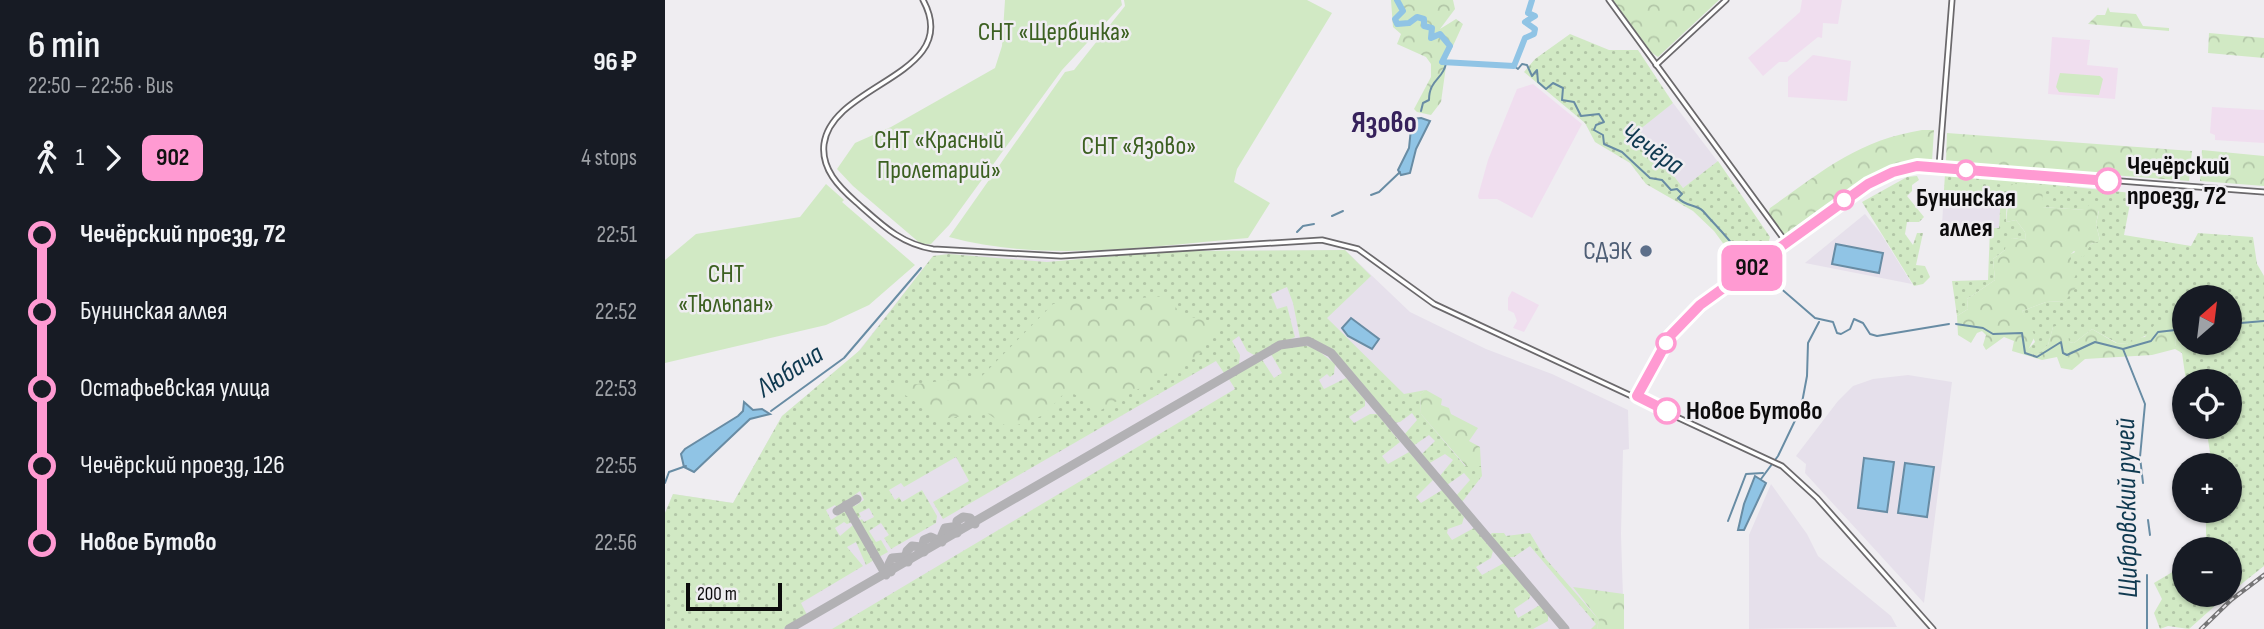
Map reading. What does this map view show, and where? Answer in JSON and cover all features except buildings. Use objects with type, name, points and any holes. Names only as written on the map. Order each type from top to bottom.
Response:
[{"type":"main road","points":[[923,0],[929,31],[919,55],[902,72],[837,114],[826,133],[824,146],[826,166],[834,181],[896,236],[919,247],[1061,256],[1322,240],[1358,249],[1411,289],[1455,314],[1772,459],[1794,474],[1933,629]]},
{"type":"main road","points":[[1609,0],[1786,242]]},
{"type":"main road","points":[[1656,65],[1726,0]]},
{"type":"main road","points":[[1939,167],[1952,0]]},
{"type":"main road","points":[[1637,396],[1661,351],[1686,317],[1861,188],[1883,176],[1908,168],[1939,167],[2264,192]]},
{"type":"shaded area","points":[[1802,0],[1842,0],[1838,24],[1823,23],[1822,38],[1818,37],[1787,62],[1779,62],[1763,76],[1748,58],[1800,12]]},
{"type":"shaded area","points":[[2052,37],[2090,40],[2087,65],[2118,68],[2115,99],[2048,94]]},
{"type":"shaded area","points":[[1813,55],[1851,61],[1847,101],[1788,97],[1788,77]]},
{"type":"shaded area","points":[[1533,84],[1582,124],[1532,218],[1497,199],[1479,199],[1478,196],[1488,160],[1517,89]]},
{"type":"shaded area","points":[[1673,103],[1718,162],[1683,188],[1638,129]]},
{"type":"shaded area","points":[[2212,107],[2264,110],[2264,143],[2215,140],[2215,135],[2210,133]]},
{"type":"shaded area","points":[[1944,190],[2001,194],[1999,228],[1942,226]]},
{"type":"shaded area","points":[[1865,214],[1881,234],[1912,284],[1805,263]]},
{"type":"shaded area","points":[[1345,250],[1410,312],[1486,349],[1552,374],[1628,410],[1629,449],[1623,450],[1621,534],[1624,629],[665,629],[665,513],[673,494],[733,503],[782,416],[857,353],[933,256],[949,254],[1062,261],[1171,251]]},
{"type":"shaded area","points":[[1512,291],[1539,305],[1524,332],[1513,328],[1517,321],[1514,313],[1508,310],[1508,298]]},
{"type":"shaded area","points":[[1908,375],[1952,382],[1924,603],[1805,473],[1806,464],[1796,456],[1838,401],[1853,386],[1873,379]]},
{"type":"shaded area","points":[[1771,484],[1807,534],[1818,556],[1891,616],[1897,627],[1749,629],[1749,535]]},
{"type":"green space","name":"СНТ «Красный Пролетарий»","points":[[1005,0],[1121,0],[1122,5],[1062,70],[949,225],[931,244],[921,244],[837,169],[855,143],[891,127],[995,68],[1002,46]]},
{"type":"green space","name":"СНТ «Язово»","points":[[1124,0],[1307,0],[1332,13],[1237,169],[1234,182],[1270,203],[1248,238],[1136,248],[1060,251],[985,245],[949,237],[1065,72],[1074,70],[1125,6]]},
{"type":"green space","points":[[1391,0],[1453,0],[1455,9],[1440,29],[1456,19],[1463,24],[1447,59],[1441,102],[1431,115],[1414,109],[1431,77],[1431,64],[1426,57],[1397,44],[1401,34],[1393,27]]},
{"type":"green space","points":[[1613,0],[1719,0],[1658,57],[1652,53]]},
{"type":"green space","points":[[2108,7],[2110,12],[2136,14],[2143,26],[2169,28],[2169,31],[2088,24],[2097,15],[2105,15]]},
{"type":"green space","points":[[2209,33],[2264,38],[2264,58],[2208,53]]},
{"type":"green space","points":[[1570,34],[1609,50],[1638,50],[1673,103],[1639,130],[1683,188],[1718,161],[1770,237],[1769,241],[1739,265],[1714,231],[1693,211],[1646,184],[1630,163],[1595,142],[1585,123],[1524,72],[1535,59]]},
{"type":"green space","points":[[2060,73],[2100,76],[2103,79],[2099,95],[2059,92],[2056,87]]},
{"type":"green space","points":[[1922,130],[1934,130],[1932,161],[1890,169],[1871,177],[1835,198],[1784,235],[1768,214],[1770,208],[1841,159],[1878,142]]},
{"type":"green space","points":[[1947,133],[2192,151],[2189,181],[1946,162]]},
{"type":"green space","points":[[2202,150],[2264,156],[2264,186],[2200,181]]},
{"type":"green space","points":[[1945,174],[2132,193],[2124,235],[2191,246],[2198,233],[2253,237],[2257,264],[2264,276],[2264,566],[2242,583],[2242,537],[2206,537],[2206,523],[2242,523],[2242,453],[2210,453],[2208,439],[2242,439],[2242,369],[2184,369],[2182,355],[2242,355],[2242,285],[2172,285],[2172,324],[2127,344],[2117,343],[2092,329],[2074,343],[2069,342],[2053,327],[2048,345],[2036,356],[2027,350],[2035,342],[2022,311],[2046,302],[2065,301],[2071,282],[2071,254],[2100,240],[2096,224],[2099,211],[2042,207],[2007,196],[2006,222],[2016,220],[2025,232],[2026,240],[2012,238],[2005,250],[1993,259],[1995,280],[1967,299],[1968,309],[1957,316],[1952,281],[1988,280],[1990,228],[1999,228],[2001,194],[1944,190]]},
{"type":"green space","points":[[1917,176],[1919,180],[1912,185],[1912,191],[1907,196],[1924,217],[1919,222],[1907,222],[1905,234],[1913,245],[1917,233],[1923,233],[1916,265],[1925,266],[1930,277],[1923,284],[1914,286],[1862,202],[1907,177]]},
{"type":"green space","points":[[2015,183],[2043,185],[2042,207],[2085,210],[2089,205],[2095,205],[2099,210],[2096,224],[2100,241],[2091,244],[2083,258],[2074,251],[2071,254],[2071,267],[2078,271],[2072,282],[2078,285],[2065,301],[2046,302],[2022,311],[2035,336],[2028,350],[2036,356],[2048,345],[2053,327],[2058,325],[2068,331],[2069,342],[2074,343],[2092,329],[2116,343],[2127,344],[2134,338],[2145,337],[2155,324],[2172,322],[2172,350],[2152,355],[2085,359],[2072,370],[2061,368],[2057,357],[2042,360],[2012,351],[2014,341],[2004,337],[1986,350],[1983,345],[1986,335],[1982,331],[1977,333],[1971,343],[1958,335],[1957,316],[1968,309],[1967,299],[1995,280],[1993,259],[2005,250],[2006,242],[2012,238],[2026,240],[2025,232],[2016,220],[2006,222],[2010,186]]},
{"type":"green space","name":"СНТ «Тюльпан»","points":[[826,184],[844,200],[842,202],[915,265],[869,305],[826,325],[665,363],[665,260],[696,234],[800,217]]},
{"type":"green space","points":[[1345,250],[1371,276],[1327,318],[1404,394],[1426,390],[1420,394],[1421,414],[1465,466],[1481,466],[1482,476],[1462,502],[1456,496],[1470,480],[1464,473],[1447,485],[1439,477],[1453,460],[1445,454],[1428,464],[1421,455],[1435,441],[1429,435],[1413,446],[1404,435],[1417,420],[1412,413],[1400,422],[1393,423],[1327,347],[1300,338],[1287,287],[1271,294],[1277,309],[1287,306],[1295,337],[1254,355],[1247,351],[1239,336],[1232,341],[1240,355],[1239,364],[1224,373],[1216,361],[943,519],[933,502],[969,481],[956,457],[904,487],[901,483],[889,490],[895,500],[899,497],[902,502],[922,490],[937,516],[936,523],[891,549],[884,538],[889,535],[881,523],[869,531],[876,542],[881,540],[888,552],[877,558],[857,522],[874,517],[869,508],[859,513],[861,517],[856,519],[848,508],[853,503],[855,506],[864,500],[860,491],[837,508],[835,505],[826,510],[831,520],[840,514],[839,511],[846,510],[852,522],[844,522],[835,528],[840,536],[853,525],[874,560],[866,565],[856,542],[847,547],[863,566],[801,603],[807,615],[783,629],[665,629],[665,513],[673,494],[733,503],[782,416],[860,350],[933,256],[949,254],[1047,262],[1171,251]]},
{"type":"green space","points":[[1168,296],[1181,315],[1220,323],[1199,355],[1101,410],[1067,390],[1044,415],[1009,428],[987,413],[941,419],[893,387],[982,376],[1053,304]]},
{"type":"green space","points":[[1298,344],[1315,348],[1335,364],[1334,374],[1330,377],[1327,374],[1319,380],[1324,389],[1346,378],[1365,400],[1365,406],[1349,417],[1354,423],[1370,414],[1377,414],[1400,442],[1382,456],[1388,464],[1409,452],[1433,480],[1416,497],[1421,503],[1442,490],[1464,517],[1462,524],[1448,529],[1447,533],[1452,540],[1474,528],[1493,551],[1491,558],[1476,567],[1482,575],[1504,563],[1531,594],[1529,599],[1514,609],[1518,618],[1540,605],[1548,615],[1548,621],[1533,629],[832,629],[1235,389],[1229,379],[1261,358],[1274,378],[1282,373],[1271,354],[1284,346]]},
{"type":"green space","points":[[1426,390],[1442,399],[1441,405],[1449,408],[1451,414],[1478,428],[1469,441],[1480,447],[1481,466],[1466,466],[1421,414],[1420,394]]},
{"type":"green space","points":[[1492,533],[1504,533],[1506,536],[1530,533],[1545,558],[1599,620],[1597,629],[1591,629],[1596,624],[1530,546],[1514,557],[1507,557],[1489,536]]},
{"type":"green space","points":[[2172,572],[2172,607],[2214,607],[2189,629],[2168,626],[2160,629],[2154,613],[2162,599],[2154,583]]},
{"type":"green space","points":[[1573,587],[1624,594],[1624,629],[1597,629],[1599,620]]},
{"type":"water","points":[[1412,119],[1430,121],[1416,149],[1410,173],[1401,175],[1398,170],[1409,148]]},
{"type":"water","points":[[1836,244],[1883,253],[1879,273],[1832,264]]},
{"type":"water","points":[[1351,318],[1379,339],[1372,349],[1348,336],[1342,328]]},
{"type":"water","points":[[744,402],[753,410],[762,409],[770,414],[750,419],[694,472],[684,467],[681,454],[685,449],[738,416],[743,411]]},
{"type":"water","points":[[1864,458],[1894,462],[1887,512],[1858,508]]},
{"type":"water","points":[[1905,463],[1934,467],[1927,517],[1898,513]]},
{"type":"water","points":[[1755,476],[1766,483],[1744,530],[1738,530],[1744,504]]},
{"type":"waterway","points":[[1397,0],[1403,11],[1395,19],[1397,24],[1409,23],[1417,17],[1424,19],[1424,26],[1432,28],[1431,38],[1440,34],[1450,46],[1442,62],[1514,66],[1525,38],[1534,34],[1535,29],[1525,22],[1535,16],[1528,13],[1532,0]]},
{"type":"waterway","points":[[1421,111],[1446,63]]},
{"type":"waterway","name":"Чечёра","points":[[1514,66],[1518,69],[1522,64],[1527,65],[1532,76],[1537,70],[1538,82],[1546,89],[1553,83],[1563,88],[1562,100],[1574,102],[1581,116],[1599,114],[1604,122],[1596,125],[1594,130],[1603,135],[1604,144],[1622,152],[1650,178],[1662,180],[1671,190],[1677,189],[1682,194],[1678,198],[1703,211],[1736,249]]},
{"type":"waterway","points":[[1371,195],[1379,192],[1400,172]]},
{"type":"waterway","points":[[1332,216],[1343,211]]},
{"type":"waterway","points":[[1297,232],[1303,226],[1314,224]]},
{"type":"waterway","name":"Любача","points":[[771,411],[844,358],[921,268]]},
{"type":"waterway","name":"Чечёра","points":[[1763,273],[1815,318],[1833,322],[1837,333],[1841,334],[1850,329],[1854,319],[1863,323],[1870,334],[1877,336],[1949,324]]},
{"type":"waterway","name":"Чечёра","points":[[2242,323],[2264,321]]},
{"type":"waterway","points":[[1761,479],[1778,456],[1801,408],[1807,376],[1808,343],[1819,322]]},
{"type":"waterway","name":"Чечёра","points":[[1956,324],[1983,328],[1993,334],[2022,333],[2025,353],[2037,357],[2061,342],[2063,353],[2067,355],[2095,342],[2123,349],[2151,341],[2158,332],[2172,330]]},
{"type":"waterway","name":"Щибровский ручей","points":[[2123,349],[2145,404],[2140,457],[2143,483]]},
{"type":"waterway","name":"Любача","points":[[665,483],[669,472],[686,466]]},
{"type":"waterway","points":[[1728,521],[1746,474],[1763,473]]},
{"type":"waterway","name":"Щибровский ручей","points":[[2148,520],[2150,535]]},
{"type":"waterway","name":"Щибровский ручей","points":[[2147,575],[2147,629]]},
{"type":"taxiway","points":[[789,629],[1280,345],[1308,341],[1331,353],[1565,629]]},
{"type":"taxiway","points":[[837,511],[857,499]]},
{"type":"taxiway","points":[[846,505],[886,575]]},
{"type":"taxiway","points":[[956,531],[957,521],[963,517],[970,518],[975,524]]},
{"type":"taxiway","points":[[940,540],[945,528],[952,527],[957,533]]},
{"type":"taxiway","points":[[922,549],[924,540],[931,537],[942,542]]},
{"type":"taxiway","points":[[905,559],[912,546],[921,547],[924,552]]},
{"type":"taxiway","points":[[891,572],[889,564],[892,558],[903,557],[908,562]]},
{"type":"railway","points":[[2201,629],[2231,600],[2264,575]]},
{"type":"bus line","name":"902","points":[[1667,411],[1637,396],[1678,326],[1700,305],[1868,184],[1893,172],[1917,166],[2108,181]]},
{"type":"place","name":"Бунинская аллея","points":[[1966,170]]},
{"type":"place","name":"Чечёрский проезд, 72","points":[[2108,181]]},
{"type":"place","name":"СДЭК","points":[[1646,251]]},
{"type":"place","name":"Новое Бутово","points":[[1667,411]]},
{"type":"district","name":"Язово","points":[[1384,123]]},
{"type":"park label","name":"СНТ «Щербинка»","points":[[1054,32]]}]
